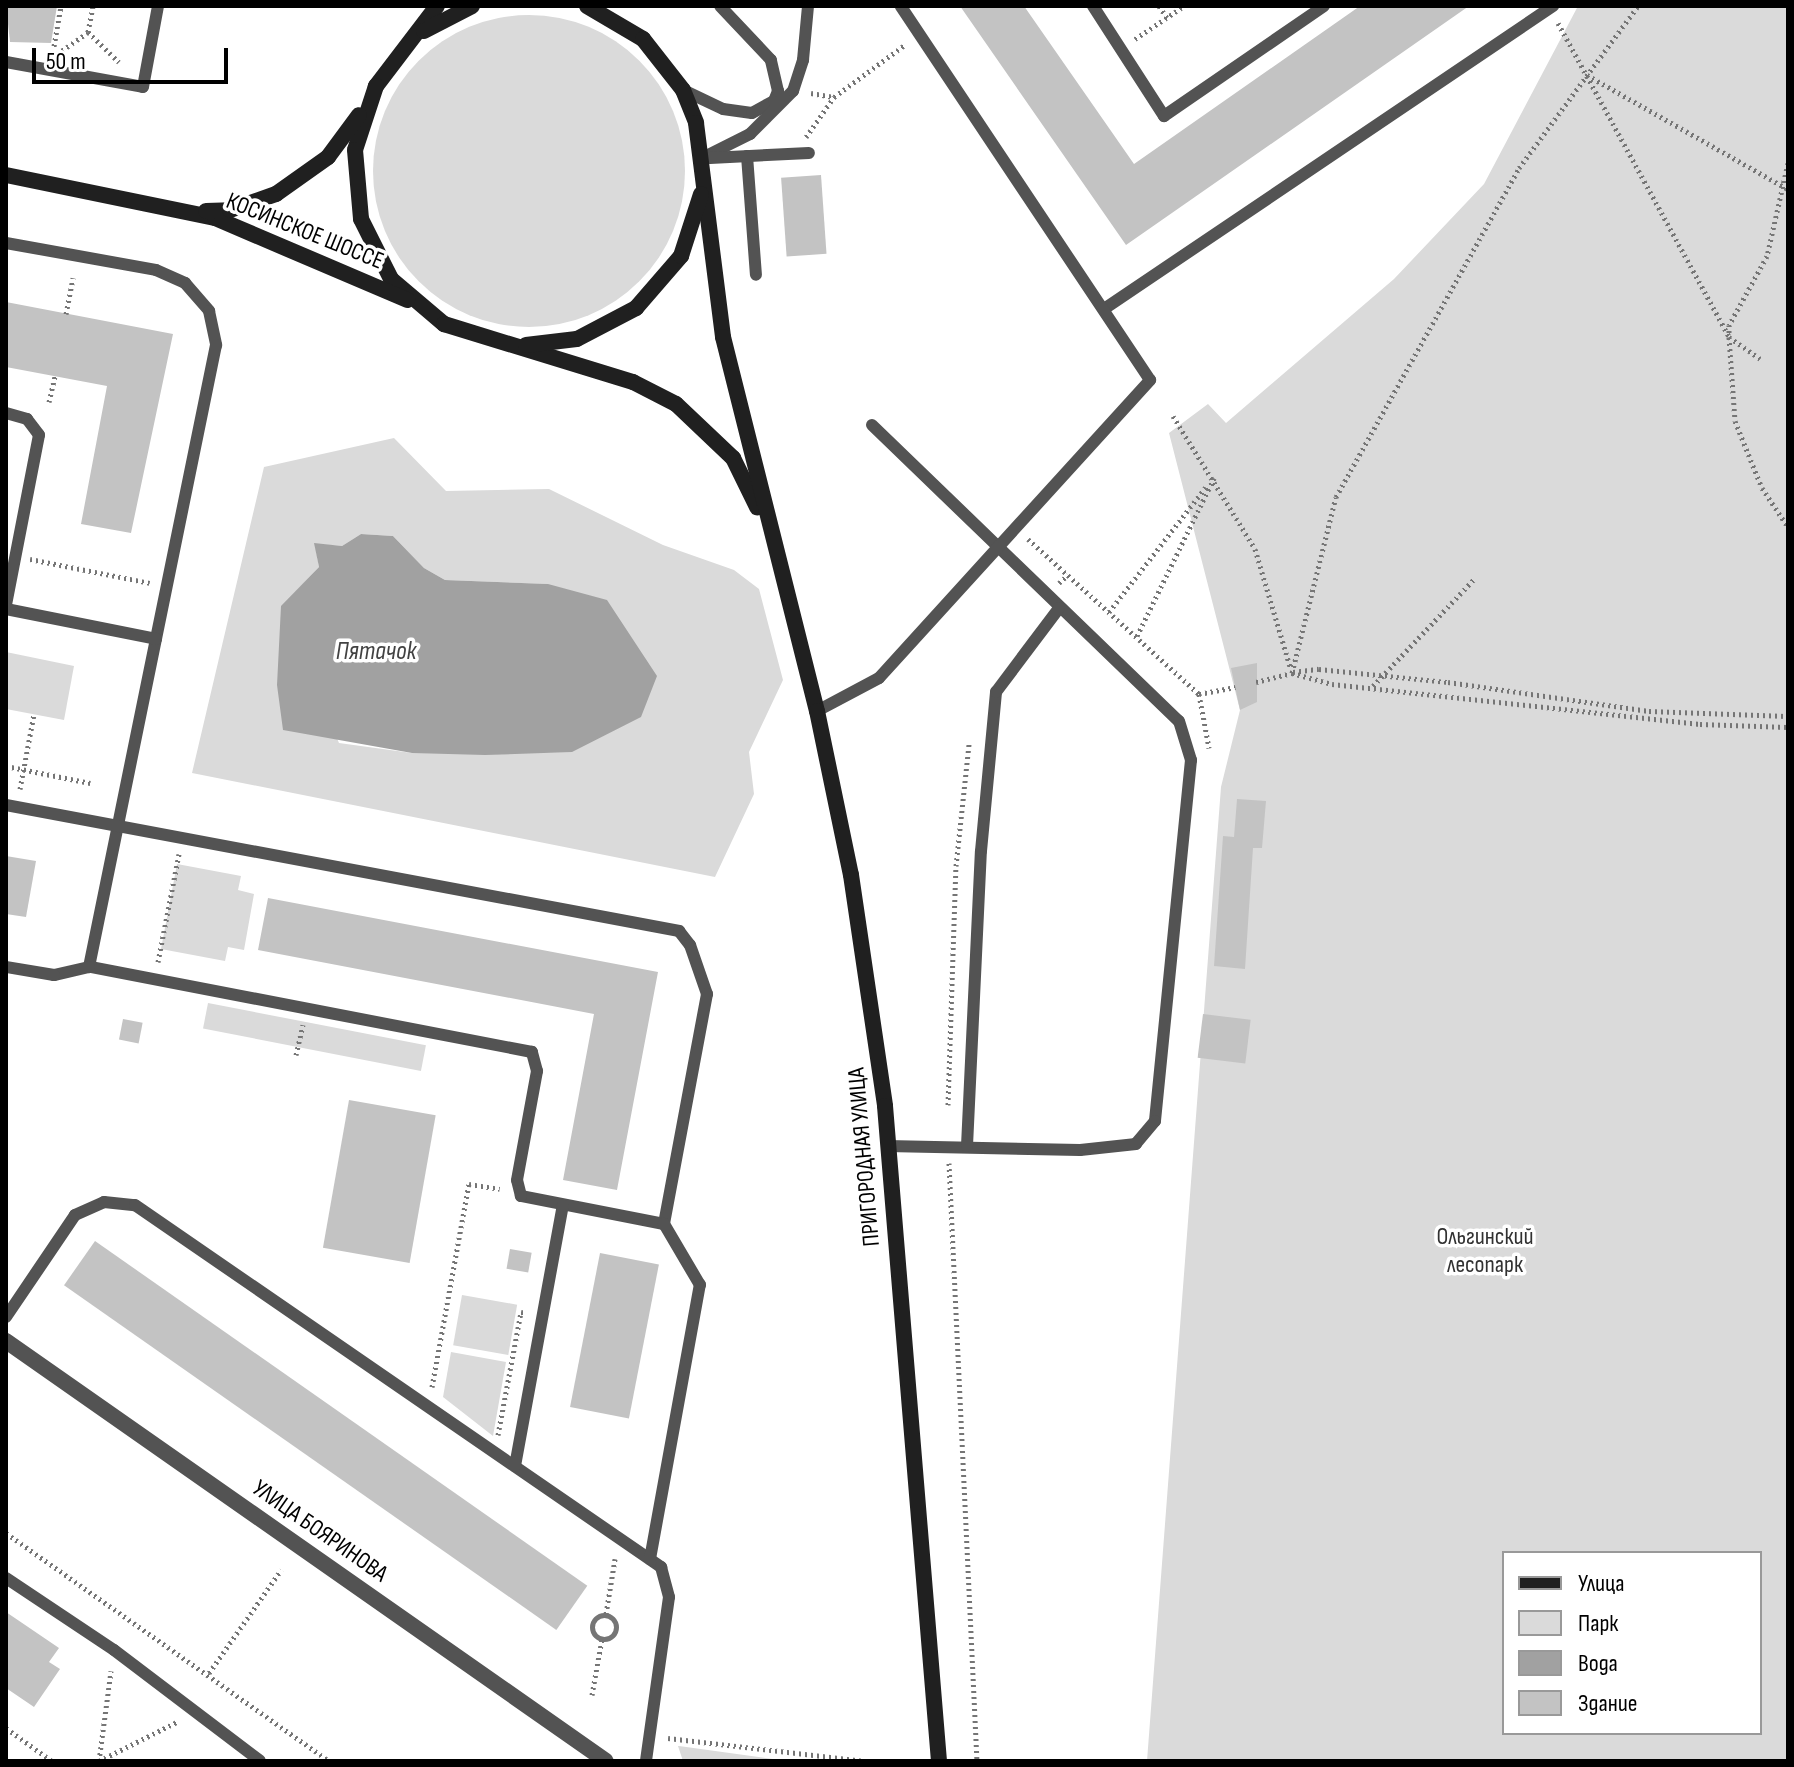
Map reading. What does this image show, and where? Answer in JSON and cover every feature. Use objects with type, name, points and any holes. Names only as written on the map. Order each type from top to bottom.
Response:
[{"type":"street","points":[[396,57],[437,6]]},
{"type":"street","points":[[396,57],[420,33],[472,6]]},
{"type":"street","points":[[587,6],[643,39],[683,90],[702,158],[723,337],[777,558]]},
{"type":"street","name":"КОСИНСКОЕ ШОССЕ","points":[[177,209],[230,210],[276,194],[328,157],[396,57]]},
{"type":"street","points":[[376,86],[355,150],[361,219],[391,279],[414,302],[444,324],[633,382],[676,404],[733,458],[777,558]]},
{"type":"street","points":[[509,344],[577,339],[608,326],[660,285],[695,223],[702,158]]},
{"type":"street","name":"КОСИНСКОЕ ШОССЕ","points":[[6,175],[177,209],[259,233],[414,302]]},
{"type":"street","name":"ПРИГОРОДНАЯ УЛИЦА","points":[[777,558],[817,711],[871,989],[942,1759]]},
{"type":"street","name":"УЛИЦА БОЯРИНОВА","points":[[6,1341],[606,1761]]},
{"type":"lane","points":[[6,62],[143,87],[158,6]]},
{"type":"lane","points":[[683,90],[723,109],[752,113],[774,101],[778,91],[771,60],[720,6]]},
{"type":"lane","points":[[702,158],[750,134],[793,91],[803,60],[808,6]]},
{"type":"lane","points":[[817,711],[879,678],[1150,380],[901,6]]},
{"type":"lane","points":[[1093,6],[1164,116],[1324,6]]},
{"type":"lane","points":[[1104,309],[1552,7]]},
{"type":"lane","points":[[702,158],[802,153]]},
{"type":"lane","points":[[747,156],[756,275]]},
{"type":"lane","points":[[6,243],[156,270],[185,283],[209,311],[216,345],[89,967]]},
{"type":"lane","points":[[6,413],[27,419],[39,435],[6,607],[156,639]]},
{"type":"lane","points":[[872,425],[1179,721],[1191,760],[1155,1121],[1136,1144],[1080,1150],[887,1146]]},
{"type":"lane","points":[[967,1146],[981,851],[996,692],[1059,608]]},
{"type":"lane","points":[[11,806],[679,931],[690,945],[707,994],[664,1224],[700,1285],[650,1559]]},
{"type":"lane","points":[[6,967],[54,975],[89,967],[532,1052],[537,1071],[517,1188],[521,1196],[664,1224]]},
{"type":"lane","points":[[6,1317],[75,1215],[104,1202],[121,1201],[135,1205],[650,1559],[667,1575],[669,1597],[646,1761]]},
{"type":"lane","points":[[515,1466],[563,1205]]},
{"type":"lane","points":[[6,1578],[114,1650],[260,1761]]},
{"type":"path","points":[[61,6],[53,57],[88,32],[93,6]]},
{"type":"path","points":[[1159,6],[1167,18]]},
{"type":"path","points":[[1123,48],[1184,6]]},
{"type":"path","points":[[1292,673],[1336,497],[1519,168],[1638,6]]},
{"type":"path","points":[[1552,7],[1729,337],[1760,359]]},
{"type":"path","points":[[88,32],[143,87]]},
{"type":"path","points":[[802,153],[834,97],[919,34]]},
{"type":"path","points":[[1586,75],[1785,187]]},
{"type":"path","points":[[1788,163],[1767,256],[1729,325],[1735,421],[1762,488],[1788,527]]},
{"type":"path","points":[[66,314],[73,278]]},
{"type":"path","points":[[49,402],[55,376]]},
{"type":"path","points":[[1173,416],[1214,477],[1255,549],[1292,673]]},
{"type":"path","points":[[1109,612],[1214,477]]},
{"type":"path","points":[[1137,636],[1214,477]]},
{"type":"path","points":[[1016,528],[1199,694],[1207,762]]},
{"type":"path","points":[[15,556],[167,586]]},
{"type":"path","points":[[1373,686],[1475,578]]},
{"type":"path","points":[[1256,682],[1319,669],[1649,711],[1788,716]]},
{"type":"path","points":[[1292,673],[1332,684],[1373,686],[1700,724],[1788,727]]},
{"type":"path","points":[[1199,694],[1235,687]]},
{"type":"path","points":[[11,806],[23,770],[34,714]]},
{"type":"path","points":[[6,766],[90,783]]},
{"type":"path","points":[[155,980],[182,837]]},
{"type":"path","points":[[296,1055],[306,1008]]},
{"type":"path","points":[[949,1163],[964,1163]]},
{"type":"path","points":[[428,1406],[469,1184],[517,1188]]},
{"type":"path","points":[[6,1533],[209,1673],[329,1761]]},
{"type":"path","points":[[592,1695],[602,1639],[616,1628],[606,1614],[615,1559]]},
{"type":"path","points":[[209,1673],[281,1570]]},
{"type":"path","points":[[602,1639],[592,1624],[606,1614]]},
{"type":"path","points":[[99,1761],[114,1650]]},
{"type":"path","points":[[974,1714],[977,1761]]},
{"type":"path","points":[[99,1761],[177,1722]]},
{"type":"path","points":[[6,1728],[52,1761]]},
{"type":"path","points":[[651,1736],[865,1761]]},
{"type":"green space","name":"Ольгинский лесопарк","points":[[1578,6],[1788,6],[1788,1761],[1147,1761],[1221,787],[1240,710],[1169,433],[1208,404],[1226,423],[1394,279],[1484,184]]},
{"type":"green space","points":[[514,15],[544,15],[589,26],[616,41],[640,60],[659,84],[674,111],[685,156],[685,186],[674,231],[659,258],[640,282],[616,301],[589,316],[544,327],[514,327],[484,321],[455,309],[430,292],[408,270],[391,245],[379,216],[373,186],[373,156],[379,126],[391,97],[408,72],[430,50],[455,33],[484,21]]},
{"type":"green space","points":[[394,438],[446,491],[549,489],[663,545],[734,570],[759,589],[783,680],[749,752],[754,794],[715,877],[192,773],[264,467]],"holes":[[[361,534],[393,536],[424,568],[445,580],[548,584],[572,752],[412,753],[339,743],[281,607],[319,567],[315,544],[342,546]]]},
{"type":"green space","points":[[6,652],[74,666],[64,720],[6,709]]},
{"type":"green space","points":[[177,864],[241,876],[238,890],[254,894],[244,950],[228,947],[225,961],[161,949]]},
{"type":"green space","points":[[208,1003],[426,1045],[421,1071],[203,1029]]},
{"type":"green space","points":[[462,1295],[517,1305],[508,1355],[453,1345]]},
{"type":"green space","points":[[451,1352],[506,1362],[493,1436],[443,1397]]},
{"type":"green space","points":[[679,1746],[787,1761],[683,1761]]},
{"type":"water","name":"Пятачок","points":[[361,534],[393,536],[424,568],[445,580],[548,584],[607,600],[657,676],[641,717],[572,752],[485,755],[412,753],[283,730],[277,685],[281,606],[319,567],[314,543],[342,546]]},
{"type":"building","points":[[6,6],[57,6],[51,43],[10,42]]},
{"type":"building","points":[[960,6],[1024,6],[1134,164],[1360,6],[1469,6],[1126,245]]},
{"type":"building","points":[[821,175],[827,254],[787,257],[781,178]]},
{"type":"building","points":[[6,302],[173,334],[131,533],[81,524],[107,386],[6,367]]},
{"type":"building","points":[[1257,663],[1257,702],[1240,710],[1231,668]]},
{"type":"building","points":[[1237,799],[1266,801],[1262,848],[1253,848],[1245,969],[1214,966],[1223,836],[1234,837]]},
{"type":"building","points":[[6,856],[36,861],[26,917],[6,914]]},
{"type":"building","points":[[268,898],[658,972],[617,1190],[563,1180],[594,1014],[258,950]]},
{"type":"building","points":[[1203,1014],[1251,1020],[1245,1064],[1198,1058]]},
{"type":"building","points":[[123,1019],[143,1023],[139,1043],[119,1040]]},
{"type":"building","points":[[349,1100],[436,1115],[410,1263],[323,1248]]},
{"type":"building","points":[[95,1241],[587,1586],[556,1630],[64,1285]]},
{"type":"building","points":[[510,1249],[532,1253],[528,1273],[507,1269]]},
{"type":"building","points":[[600,1253],[659,1264],[629,1419],[570,1407]]},
{"type":"building","points":[[6,1612],[59,1648],[49,1662],[60,1669],[34,1707],[6,1688]]}]
